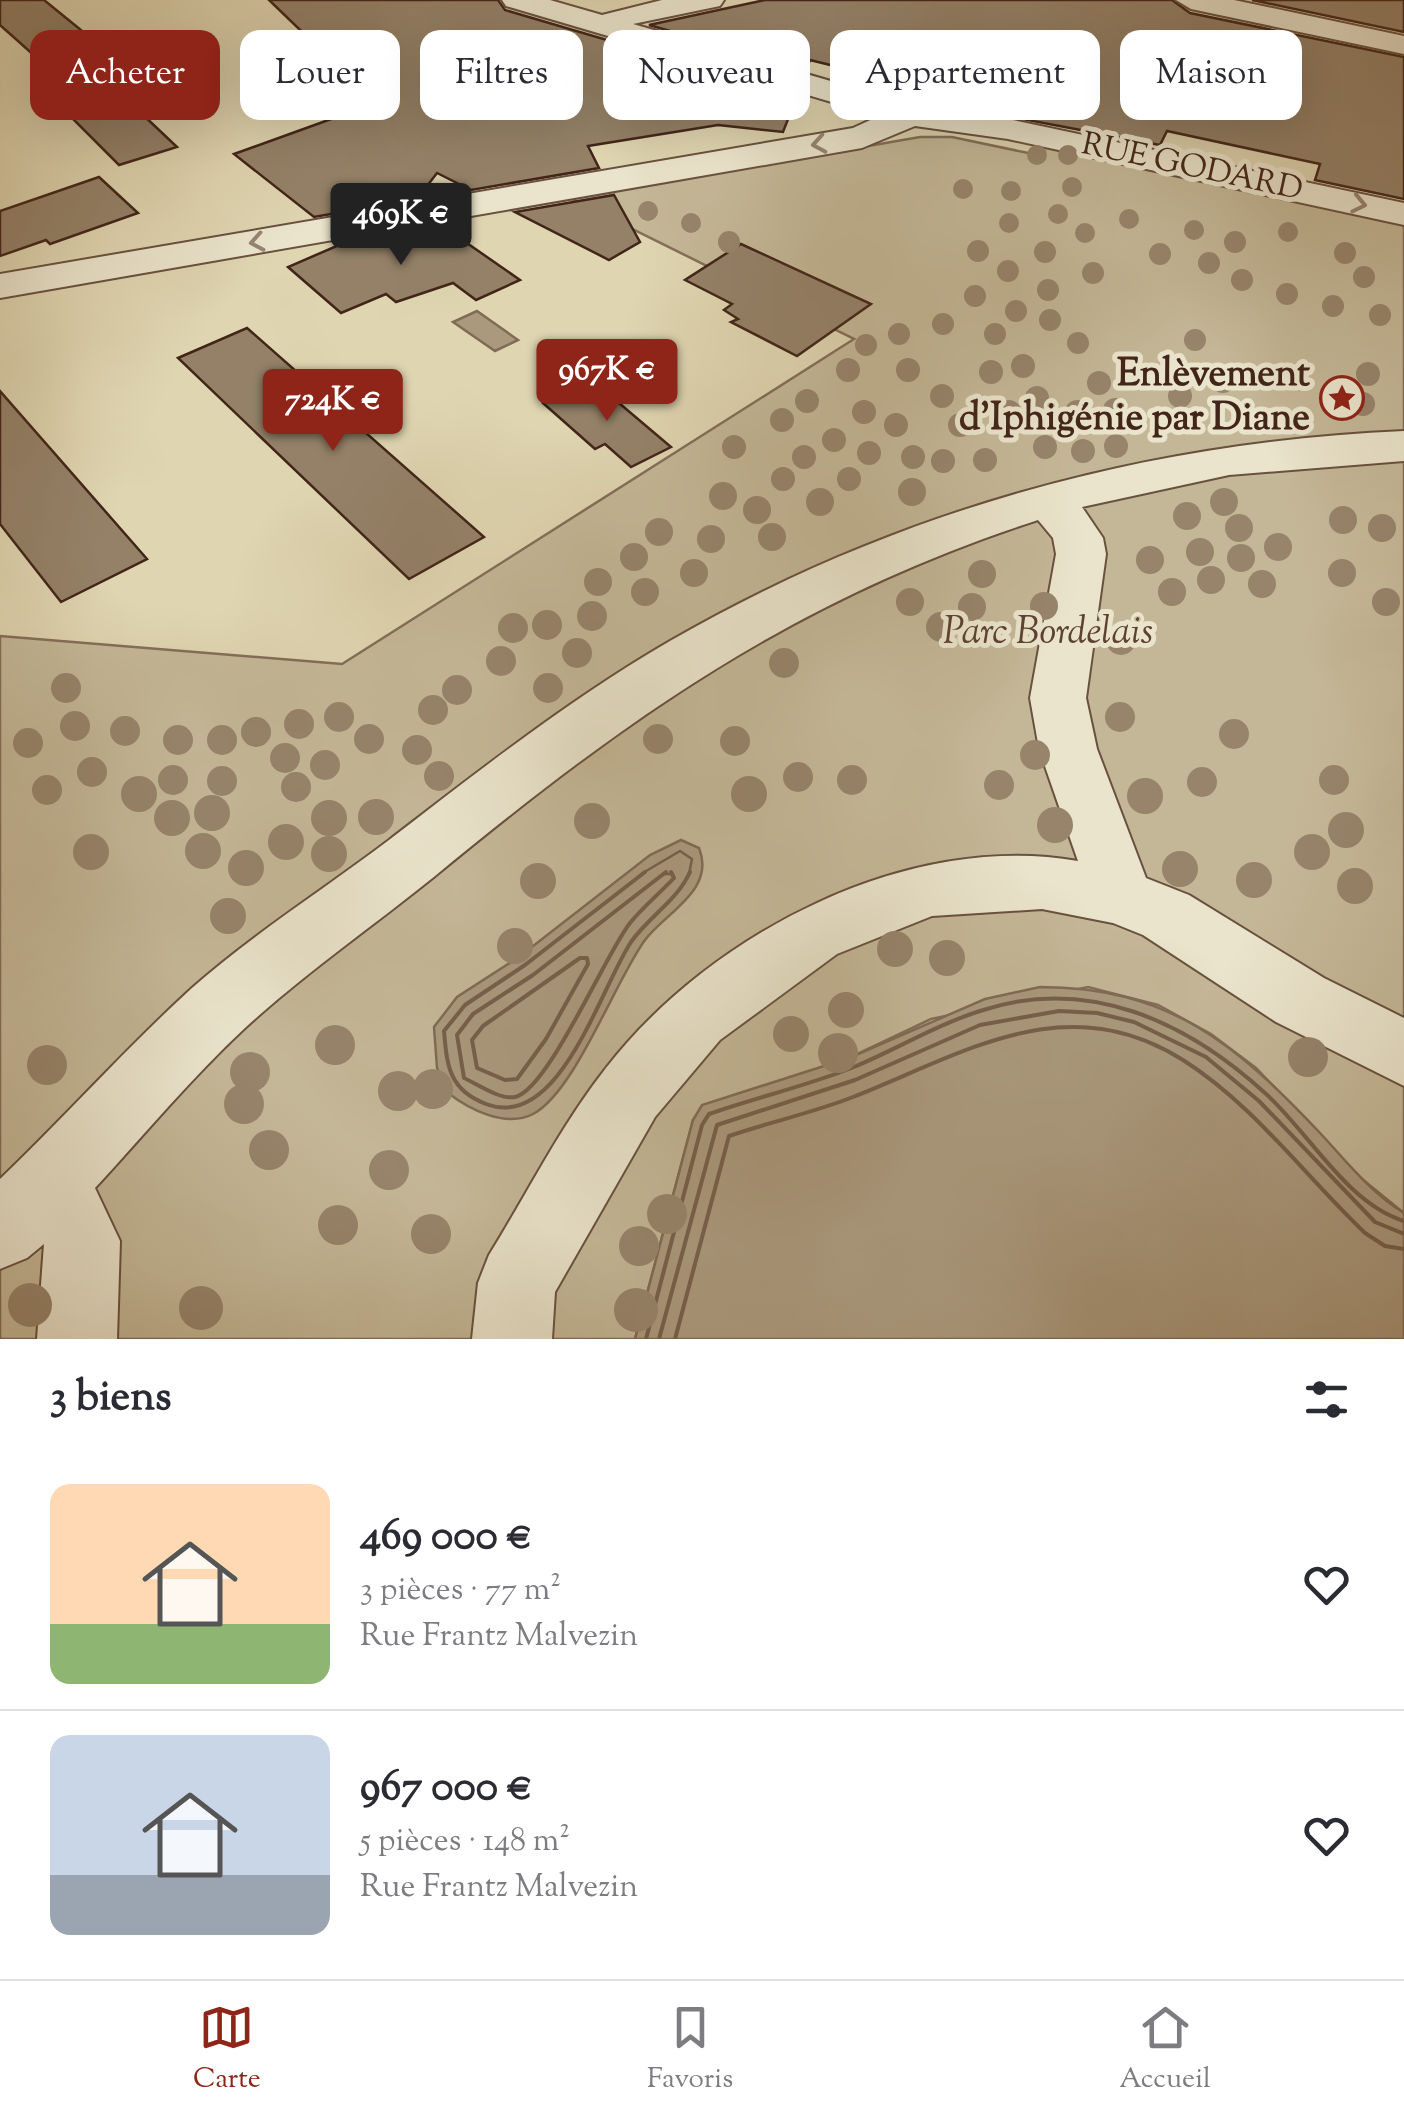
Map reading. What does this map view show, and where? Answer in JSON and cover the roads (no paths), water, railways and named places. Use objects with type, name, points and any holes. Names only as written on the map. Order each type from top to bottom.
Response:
[{"type":"street","name":"RUE GODARD","points":[[517,0],[830,92]]},
{"type":"street","points":[[605,25],[622,17],[709,0]]},
{"type":"street","points":[[1191,0],[1404,45]]},
{"type":"street","points":[[0,286],[862,137],[902,120]]},
{"type":"street","name":"RUE GODARD","points":[[941,120],[1008,129],[1404,214]]},
{"type":"street","points":[[76,1339],[82,1241],[27,1207],[222,1006],[588,723],[728,633],[886,554],[1049,502],[1220,460],[1288,451],[1404,446]]},
{"type":"street","points":[[1049,502],[1077,536],[1083,564],[1064,633],[1058,699],[1084,801],[1112,858],[1118,896]]},
{"type":"street","points":[[512,1339],[517,1283],[630,1093],[696,1018],[814,934],[929,889],[1042,882],[1118,896],[1166,915],[1300,1000],[1404,1053]]},
{"type":"water","points":[[477,311],[518,340],[495,351],[453,322]]},
{"type":"water","points":[[681,840],[699,848],[701,876],[695,888],[645,940],[579,1060],[549,1102],[533,1114],[511,1119],[477,1111],[448,1093],[437,1068],[434,1027],[457,997],[519,957],[650,855]]},
{"type":"water","points":[[1040,987],[1126,997],[1163,1010],[1229,1048],[1290,1102],[1370,1187],[1404,1213],[1404,1339],[635,1339],[693,1120],[702,1105],[849,1058],[985,999]]},
{"type":"place","name":"Enlèvement d'Iphigénie par Diane","points":[[1342,398]]},
{"type":"park label","name":"Parc Bordelais","points":[[1048,634]]}]
